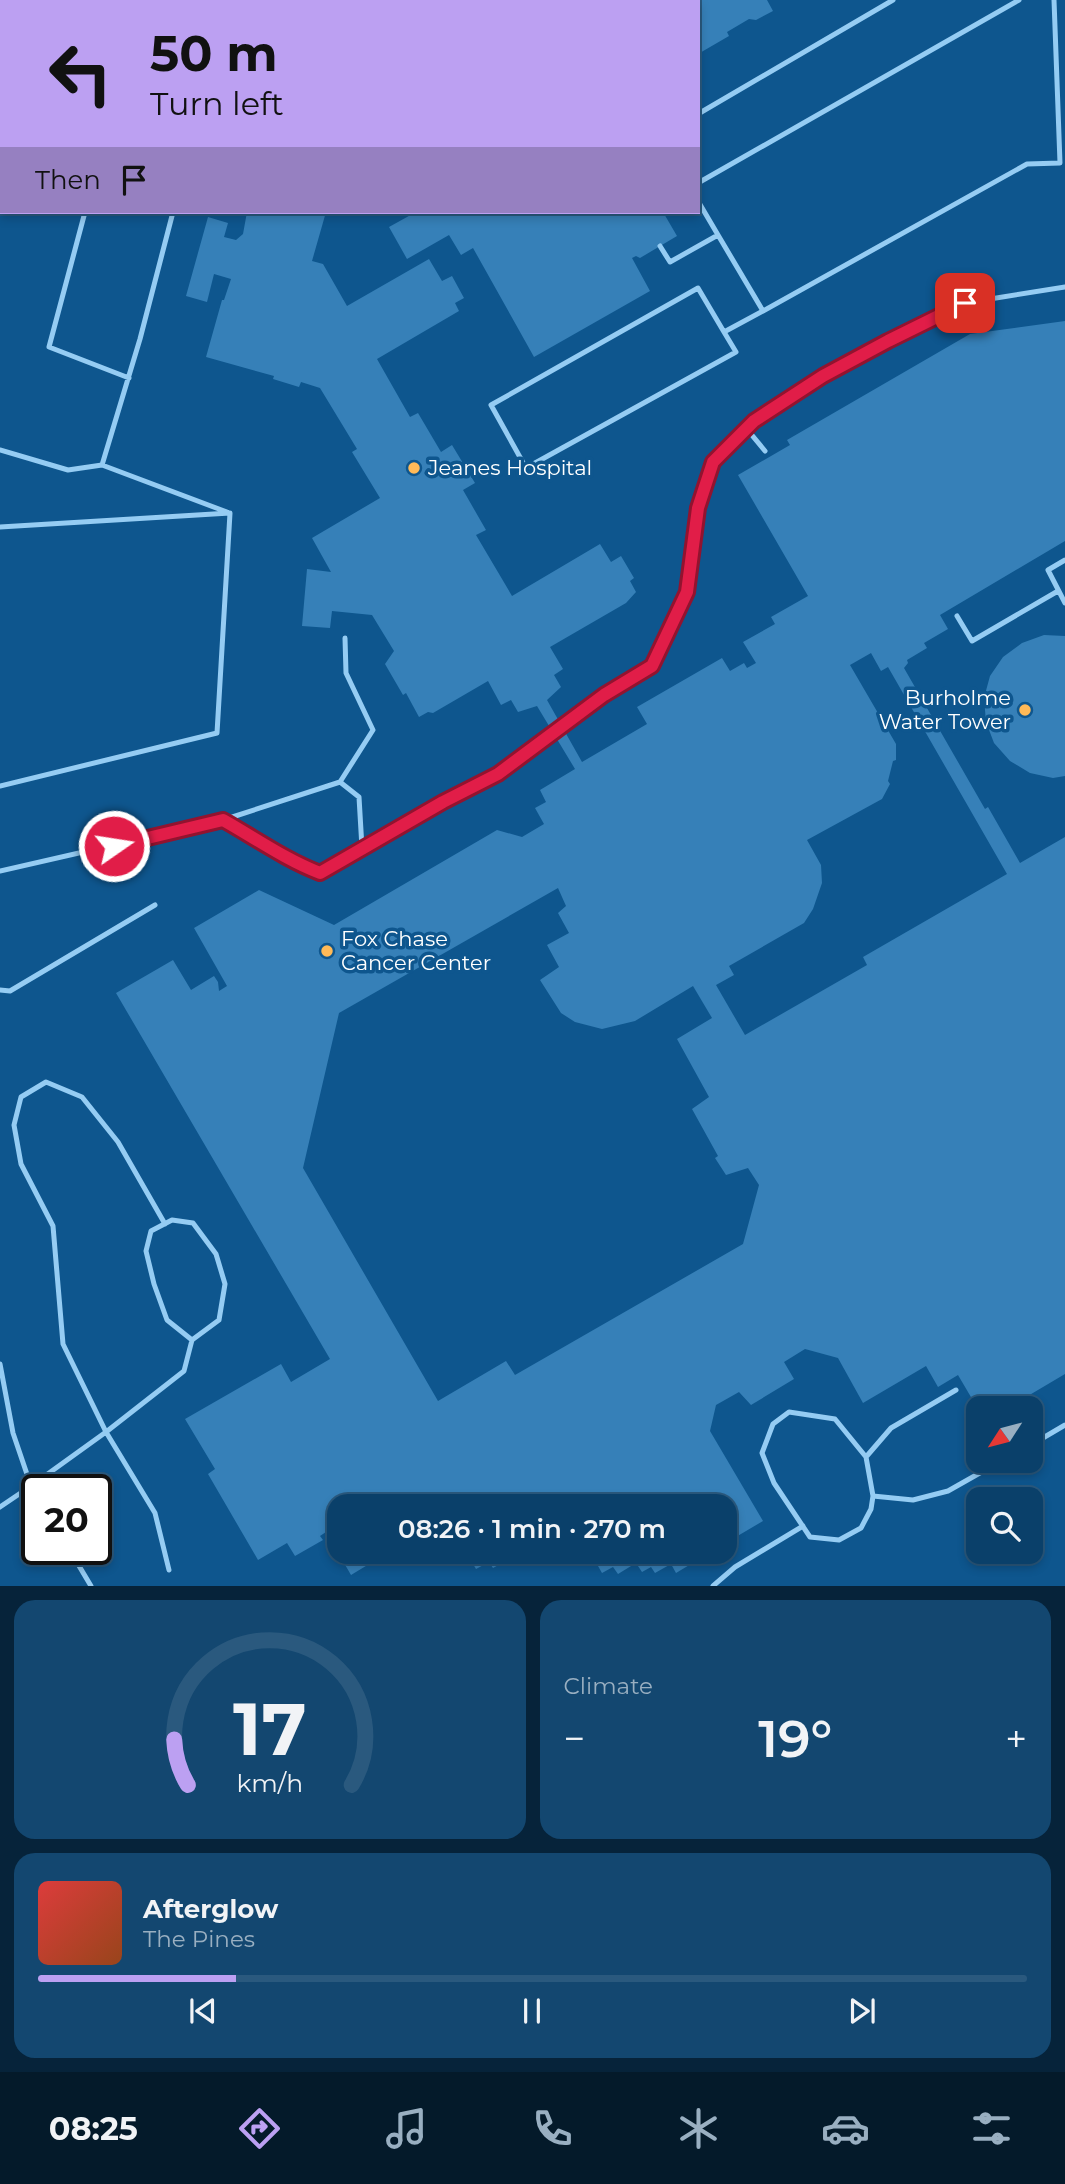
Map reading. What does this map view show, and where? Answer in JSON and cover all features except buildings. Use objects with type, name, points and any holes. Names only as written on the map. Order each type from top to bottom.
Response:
[{"type":"lane","points":[[700,113],[893,0]]},
{"type":"lane","points":[[700,182],[1019,0]]},
{"type":"lane","points":[[724,332],[1027,164],[1063,163],[1054,0]]},
{"type":"lane","points":[[700,204],[763,311]]},
{"type":"lane","points":[[84,214],[49,347],[129,378]]},
{"type":"lane","points":[[102,465],[129,378],[172,214]]},
{"type":"lane","points":[[660,246],[670,262],[718,234]]},
{"type":"lane","points":[[223,820],[298,865],[320,873],[443,802],[498,774],[604,695],[652,666],[687,592],[698,508],[713,462],[754,421],[823,376],[965,303],[1065,287]]},
{"type":"lane","points":[[698,288],[724,332],[736,352],[526,468],[491,405],[698,288]]},
{"type":"lane","points":[[746,428],[765,451]]},
{"type":"lane","points":[[0,450],[68,470],[102,465],[230,513]]},
{"type":"lane","points":[[0,527],[230,513]]},
{"type":"lane","points":[[0,786],[217,733],[230,513]]},
{"type":"lane","points":[[1065,560],[1048,570],[1065,603]]},
{"type":"lane","points":[[957,616],[972,641],[1058,591]]},
{"type":"lane","points":[[0,871],[223,820],[340,782],[373,730],[346,673],[345,638]]},
{"type":"lane","points":[[340,782],[359,797],[362,848]]},
{"type":"lane","points":[[0,990],[10,991],[155,905]]},
{"type":"lane","points":[[165,1224],[118,1142],[82,1097],[46,1082],[20,1097],[14,1125],[21,1164],[53,1226],[63,1345],[106,1432],[155,1513],[169,1570]]},
{"type":"lane","points":[[48,1474],[184,1371],[192,1340],[219,1320],[225,1284],[216,1254],[193,1223],[172,1220],[151,1231],[146,1251],[166,1320],[192,1340]]},
{"type":"lane","points":[[0,1364],[13,1433],[27,1474]]},
{"type":"lane","points":[[866,1457],[891,1428],[956,1390]]},
{"type":"lane","points":[[789,1412],[835,1419],[866,1457],[873,1496],[871,1509],[861,1528],[839,1540],[810,1537],[774,1483],[762,1453],[773,1424],[789,1412]]},
{"type":"lane","points":[[1043,1438],[1065,1426]]},
{"type":"lane","points":[[873,1496],[914,1500],[948,1491],[978,1474]]},
{"type":"lane","points":[[0,1507],[21,1493]]},
{"type":"lane","points":[[713,1586],[736,1567],[803,1526]]},
{"type":"lane","points":[[79,1565],[91,1586]]},
{"type":"place","name":"Jeanes Hospital","points":[[414,468]]},
{"type":"place","name":"Burholme Water Tower","points":[[1025,710]]},
{"type":"place","name":"Fox Chase Cancer Center","points":[[327,951]]},
{"type":"route","points":[[114,846],[223,820],[298,865],[320,873],[443,802],[498,774],[604,695],[652,666],[687,592],[698,508],[713,462],[754,421],[823,376],[965,303]]}]
